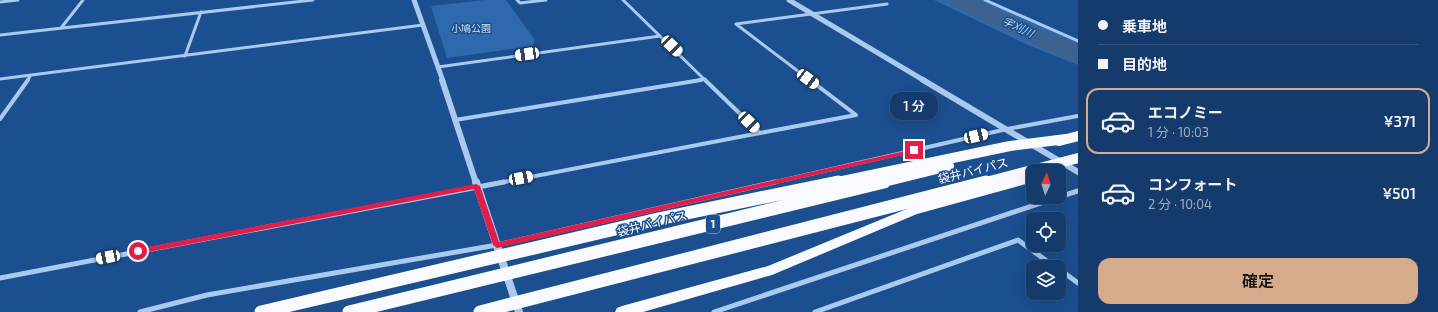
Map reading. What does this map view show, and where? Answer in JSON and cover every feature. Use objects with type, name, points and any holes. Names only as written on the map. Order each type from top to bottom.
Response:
[{"type":"highway","points":[[261,312],[658,219],[1010,146],[1072,138]]},
{"type":"highway","name":"袋井バイパス","points":[[349,312],[1072,138]]},
{"type":"highway","points":[[1066,164],[1078,159]]},
{"type":"highway","name":"袋井バイパス","points":[[480,312],[1078,159]]},
{"type":"highway","points":[[622,312],[772,270],[913,211],[1026,180]]},
{"type":"street","points":[[0,2],[18,0]]},
{"type":"street","points":[[61,28],[83,0]]},
{"type":"street","points":[[0,35],[313,0]]},
{"type":"street","points":[[414,0],[438,67],[476,186],[519,312]]},
{"type":"street","points":[[517,0],[520,3],[546,0]]},
{"type":"street","points":[[623,0],[760,132]]},
{"type":"street","points":[[789,0],[1078,172]]},
{"type":"street","points":[[985,0],[1078,41]]},
{"type":"street","points":[[0,278],[476,186],[856,115],[736,24],[887,4]]},
{"type":"street","points":[[185,56],[201,12]]},
{"type":"street","points":[[0,79],[423,25]]},
{"type":"street","points":[[438,67],[660,36]]},
{"type":"street","points":[[0,120],[31,75]]},
{"type":"street","points":[[455,120],[705,79]]},
{"type":"street","points":[[140,312],[207,295],[497,245],[1007,129],[1078,116]]},
{"type":"street","points":[[1066,194],[1078,190]]},
{"type":"street","points":[[714,312],[1038,204]]},
{"type":"street","points":[[815,312],[1018,240],[1046,260]]},
{"type":"street","points":[[1066,275],[1078,283]]},
{"type":"green space","name":"小鳩公園","points":[[485,0],[506,0],[535,40],[533,46],[447,58],[431,6]]},
{"type":"green space","points":[[934,0],[982,0],[1078,42],[1078,65],[1030,46]]},
{"type":"waterway","name":"宇刈川","points":[[959,0],[1078,55]]},
{"type":"route","points":[[138,251],[476,186],[497,245],[914,150]]}]
